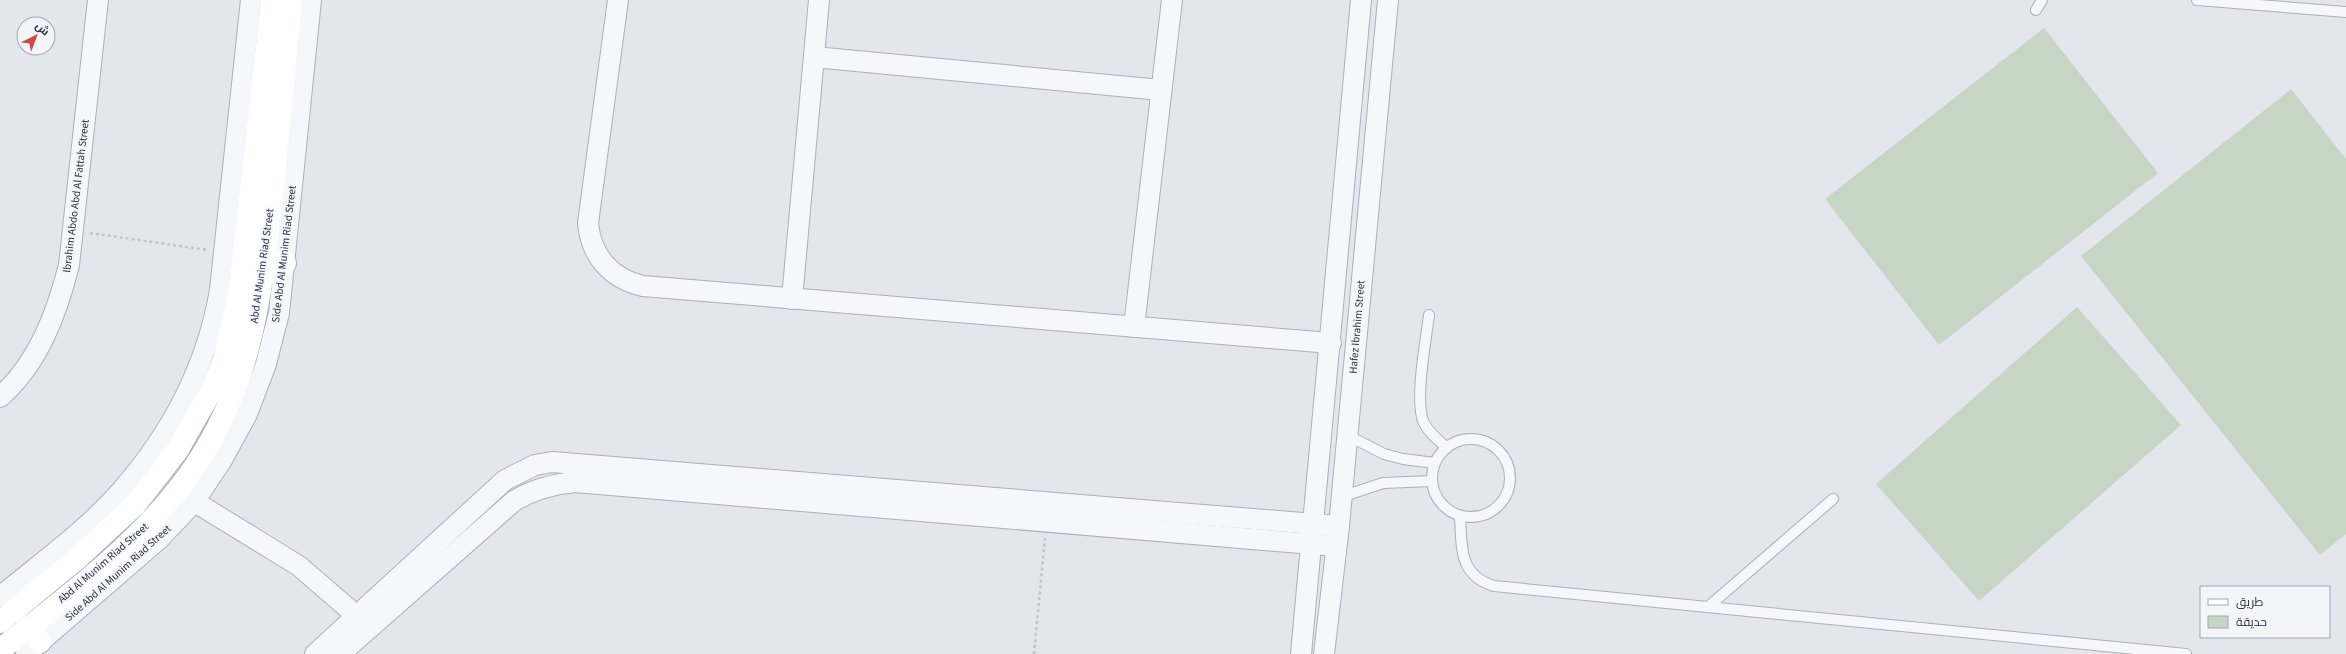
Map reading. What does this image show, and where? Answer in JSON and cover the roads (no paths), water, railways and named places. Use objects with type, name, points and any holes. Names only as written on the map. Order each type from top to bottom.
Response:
[{"type":"street","name":"Ibrahim Abdo Abd Al Fattah Street","points":[[0,397],[9,389],[30,361],[47,331],[60,299],[68,272],[74,231],[98,0]]},
{"type":"street","points":[[0,597],[94,518],[120,492],[142,465],[179,410],[196,377],[210,335],[224,253],[252,0]]},
{"type":"street","name":"Abd Al Munim Riad Street","points":[[0,622],[79,557],[135,505],[177,451],[211,391],[224,360],[240,291],[272,0]]},
{"type":"street","name":"Abd Al Munim Riad Street","points":[[0,650],[32,641],[125,546],[185,496],[215,431],[244,366],[260,297],[275,262],[291,0]]},
{"type":"street","name":"Side Abd Al Munim Riad Street","points":[[275,262],[311,0]]},
{"type":"street","points":[[618,0],[588,223],[592,245],[597,255],[604,265],[622,279],[643,286],[1331,343]]},
{"type":"street","points":[[792,299],[819,0]]},
{"type":"street","points":[[1134,327],[1172,0]]},
{"type":"street","points":[[1301,654],[1331,343],[1361,0]]},
{"type":"street","name":"Hafez Ibrahim Street","points":[[1324,654],[1339,526],[1388,0]]},
{"type":"street","points":[[814,57],[1162,90]]},
{"type":"street","points":[[1350,128],[1375,132]]},
{"type":"street","points":[[340,654],[505,480],[520,471],[552,462],[594,463],[1339,526]]},
{"type":"street","points":[[591,483],[594,463]]},
{"type":"street","points":[[315,654],[358,616],[408,582],[514,501],[533,490],[554,484],[575,482],[591,483],[1336,546]]},
{"type":"street","points":[[185,496],[299,566],[358,616]]},
{"type":"lane","points":[[2036,10],[2042,0]]},
{"type":"lane","points":[[2197,0],[2346,12]]},
{"type":"lane","points":[[1428,315],[1419,406],[1424,423],[1429,431],[1447,448]]},
{"type":"lane","points":[[1347,435],[1384,454],[1403,459],[1436,463]]},
{"type":"lane","points":[[1464,440],[1482,441],[1498,450],[1508,466],[1510,485],[1507,494],[1496,509],[1479,517],[1460,516],[1444,506],[1438,499],[1432,481],[1436,463],[1447,448],[1464,440]]},
{"type":"lane","points":[[1341,497],[1383,483],[1432,481]]},
{"type":"lane","points":[[1709,606],[1833,499]]},
{"type":"lane","points":[[1460,516],[1463,557],[1473,574],[1487,584],[2186,654]]}]
